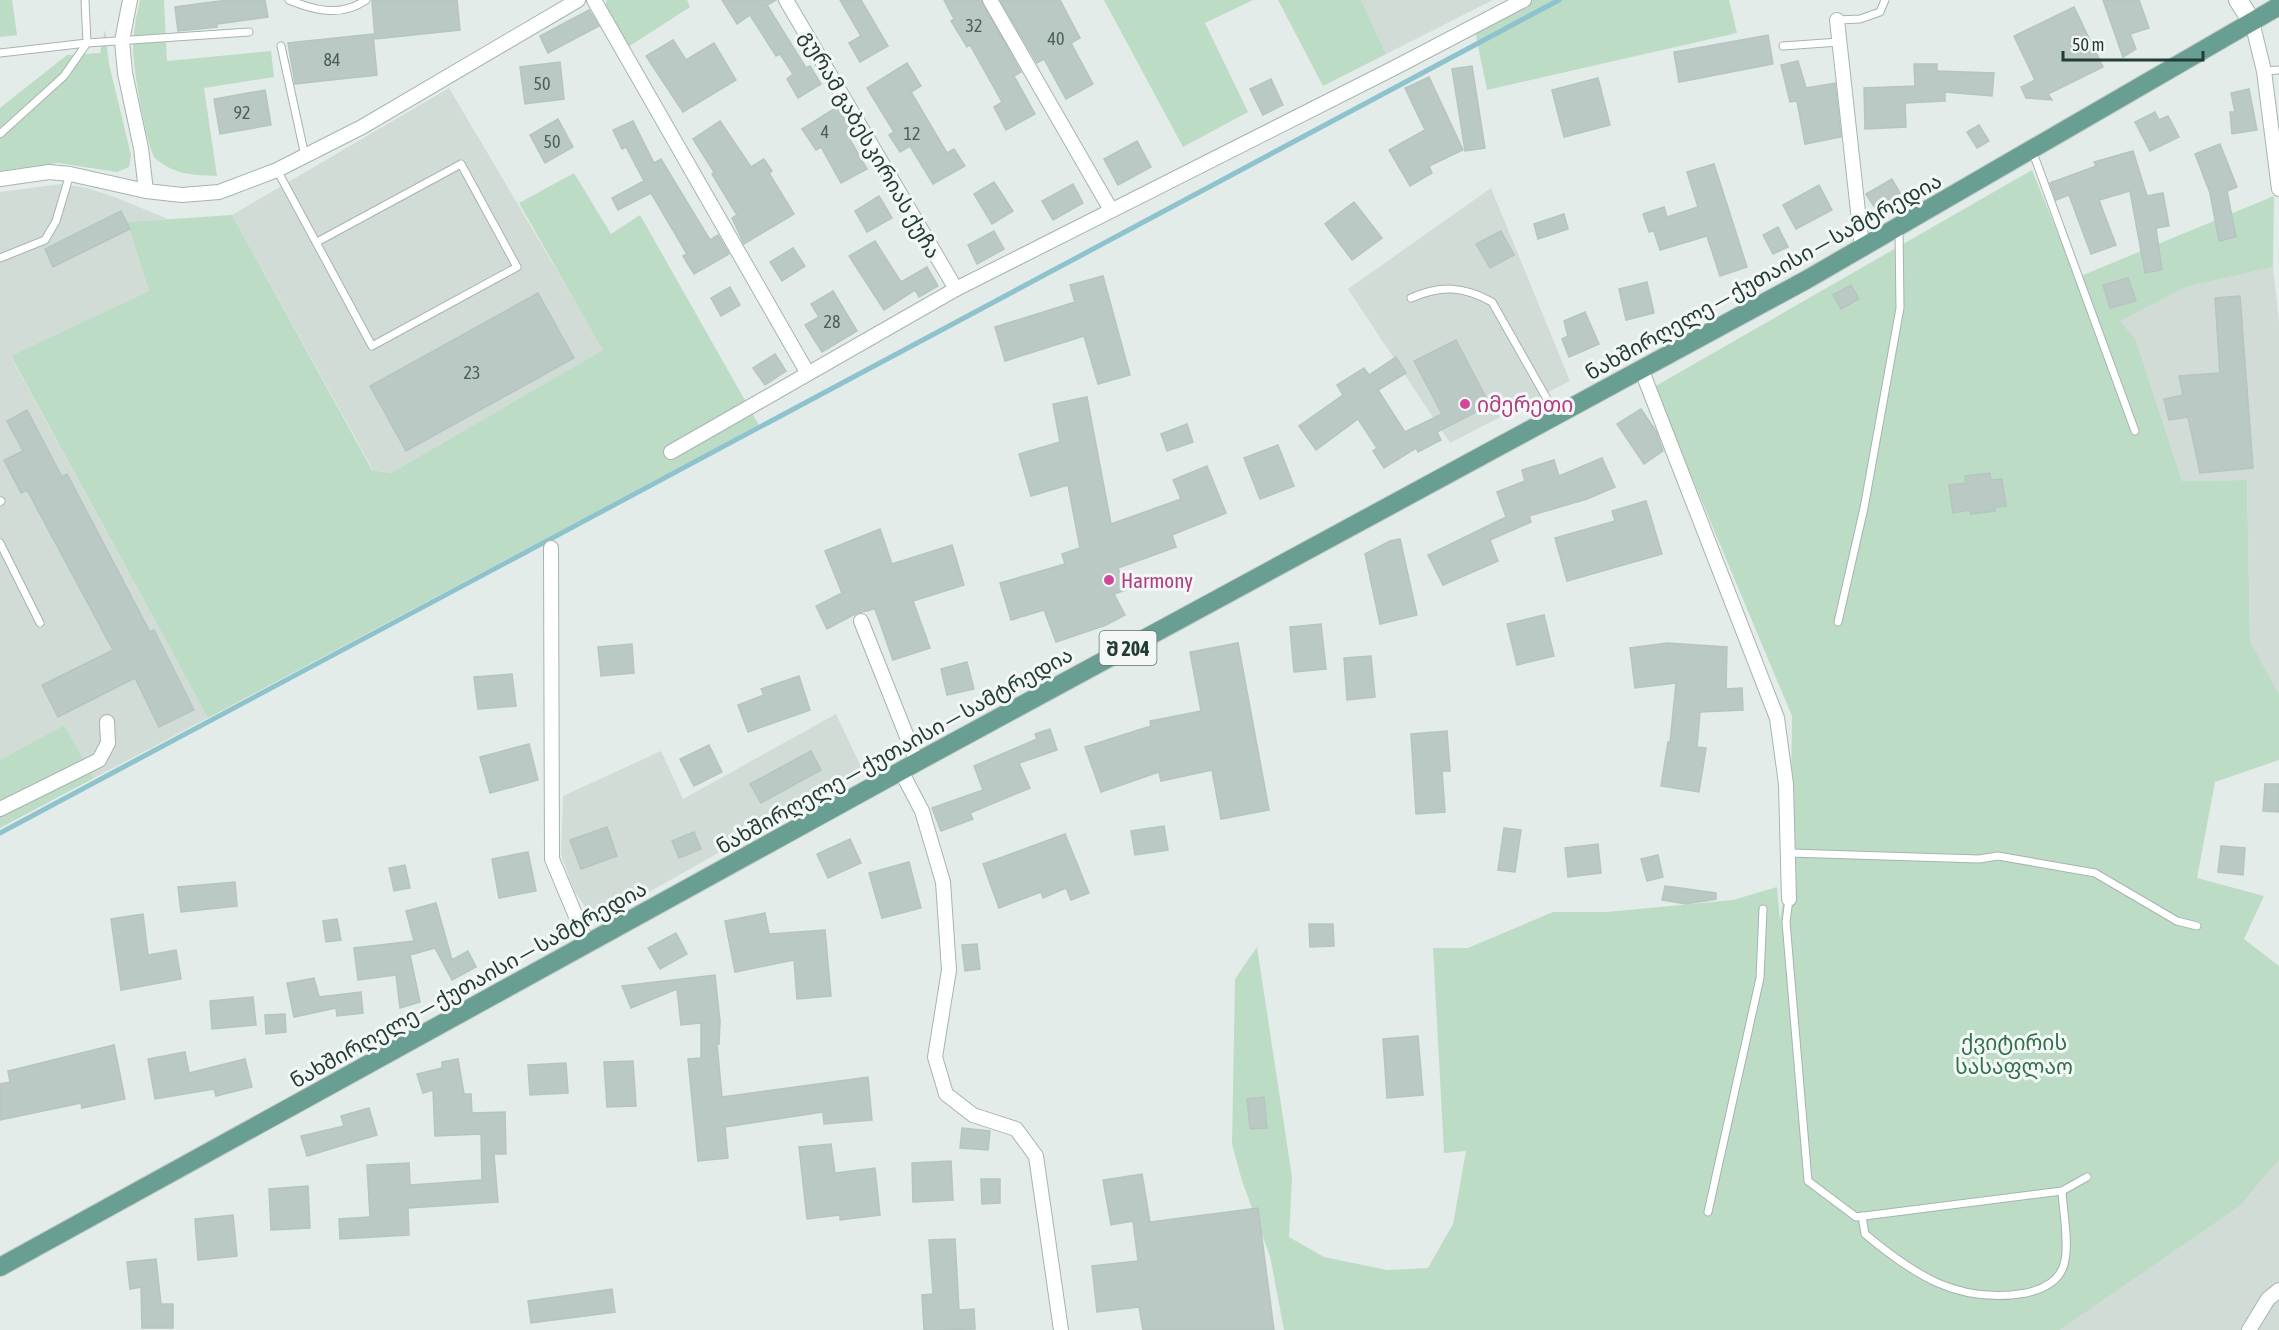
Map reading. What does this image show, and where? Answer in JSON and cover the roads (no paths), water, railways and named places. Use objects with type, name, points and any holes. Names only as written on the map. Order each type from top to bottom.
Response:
[{"type":"main road","name":"ნახშირღელე — ქუთაისი — სამტრედია","points":[[0,1267],[909,767],[1642,371],[1862,248],[2279,6]]},
{"type":"street","points":[[130,0],[123,41],[125,72],[141,148],[146,191]]},
{"type":"street","points":[[0,179],[49,172],[70,174],[146,191],[182,195],[219,192],[277,170],[362,127],[578,0]]},
{"type":"street","points":[[594,0],[807,372]]},
{"type":"street","name":"გურამ გაბესკირიას ქუჩა","points":[[786,0],[956,289]]},
{"type":"street","points":[[990,0],[1111,210]]},
{"type":"street","points":[[671,452],[807,372],[956,289],[1386,73],[1524,0]]},
{"type":"street","points":[[2238,0],[2252,22],[2264,71],[2279,189]]},
{"type":"street","points":[[1837,20],[1862,248]]},
{"type":"street","points":[[1642,371],[1777,718],[1786,784],[1790,853],[1789,899]]},
{"type":"street","points":[[550,548],[552,859],[587,943]]},
{"type":"street","points":[[861,621],[909,767],[943,882],[949,970],[935,1057],[946,1094],[973,1114],[1016,1128],[1036,1156],[1060,1330]]},
{"type":"street","points":[[0,809],[99,760],[108,743],[107,722]]},
{"type":"street","points":[[2249,1330],[2268,1299],[2279,1290]]},
{"type":"lane","points":[[0,134],[64,76],[87,43],[85,0]]},
{"type":"lane","points":[[290,0],[334,12],[354,8],[366,0]]},
{"type":"lane","points":[[1837,20],[1860,19],[1880,12],[1885,0]]},
{"type":"lane","points":[[0,53],[87,43],[249,32]]},
{"type":"lane","points":[[1783,46],[1839,42]]},
{"type":"lane","points":[[281,46],[305,156]]},
{"type":"lane","points":[[2264,71],[2279,70]]},
{"type":"lane","points":[[2032,150],[2135,431]]},
{"type":"lane","points":[[277,170],[372,346],[517,267],[461,164],[317,242]]},
{"type":"lane","points":[[0,258],[45,240],[56,221],[70,174]]},
{"type":"lane","points":[[1838,622],[1864,508],[1900,308],[1899,226]]},
{"type":"lane","points":[[1411,298],[1430,290],[1455,287],[1476,293],[1492,302],[1557,416]]},
{"type":"lane","points":[[0,543],[40,623]]},
{"type":"lane","points":[[1790,853],[1979,859],[1998,856],[2041,863],[2095,873],[2177,921],[2196,926]]},
{"type":"lane","points":[[1789,899],[1786,922],[1808,1181],[1856,1217],[2062,1191],[2087,1177]]},
{"type":"lane","points":[[1708,1212],[1760,978],[1763,909]]},
{"type":"lane","points":[[1862,1216],[1865,1234],[1921,1276],[1971,1295],[2004,1297],[2041,1290],[2057,1278],[2065,1260],[2062,1191]]},
{"type":"waterway","points":[[0,833],[1559,0]]},
{"type":"place","name":"იმერეთი","points":[[1465,404]]},
{"type":"place","name":"Harmony","points":[[1109,580]]},
{"type":"park label","name":"ქვიტირის სასაფლაო","points":[[2014,1054]]}]
